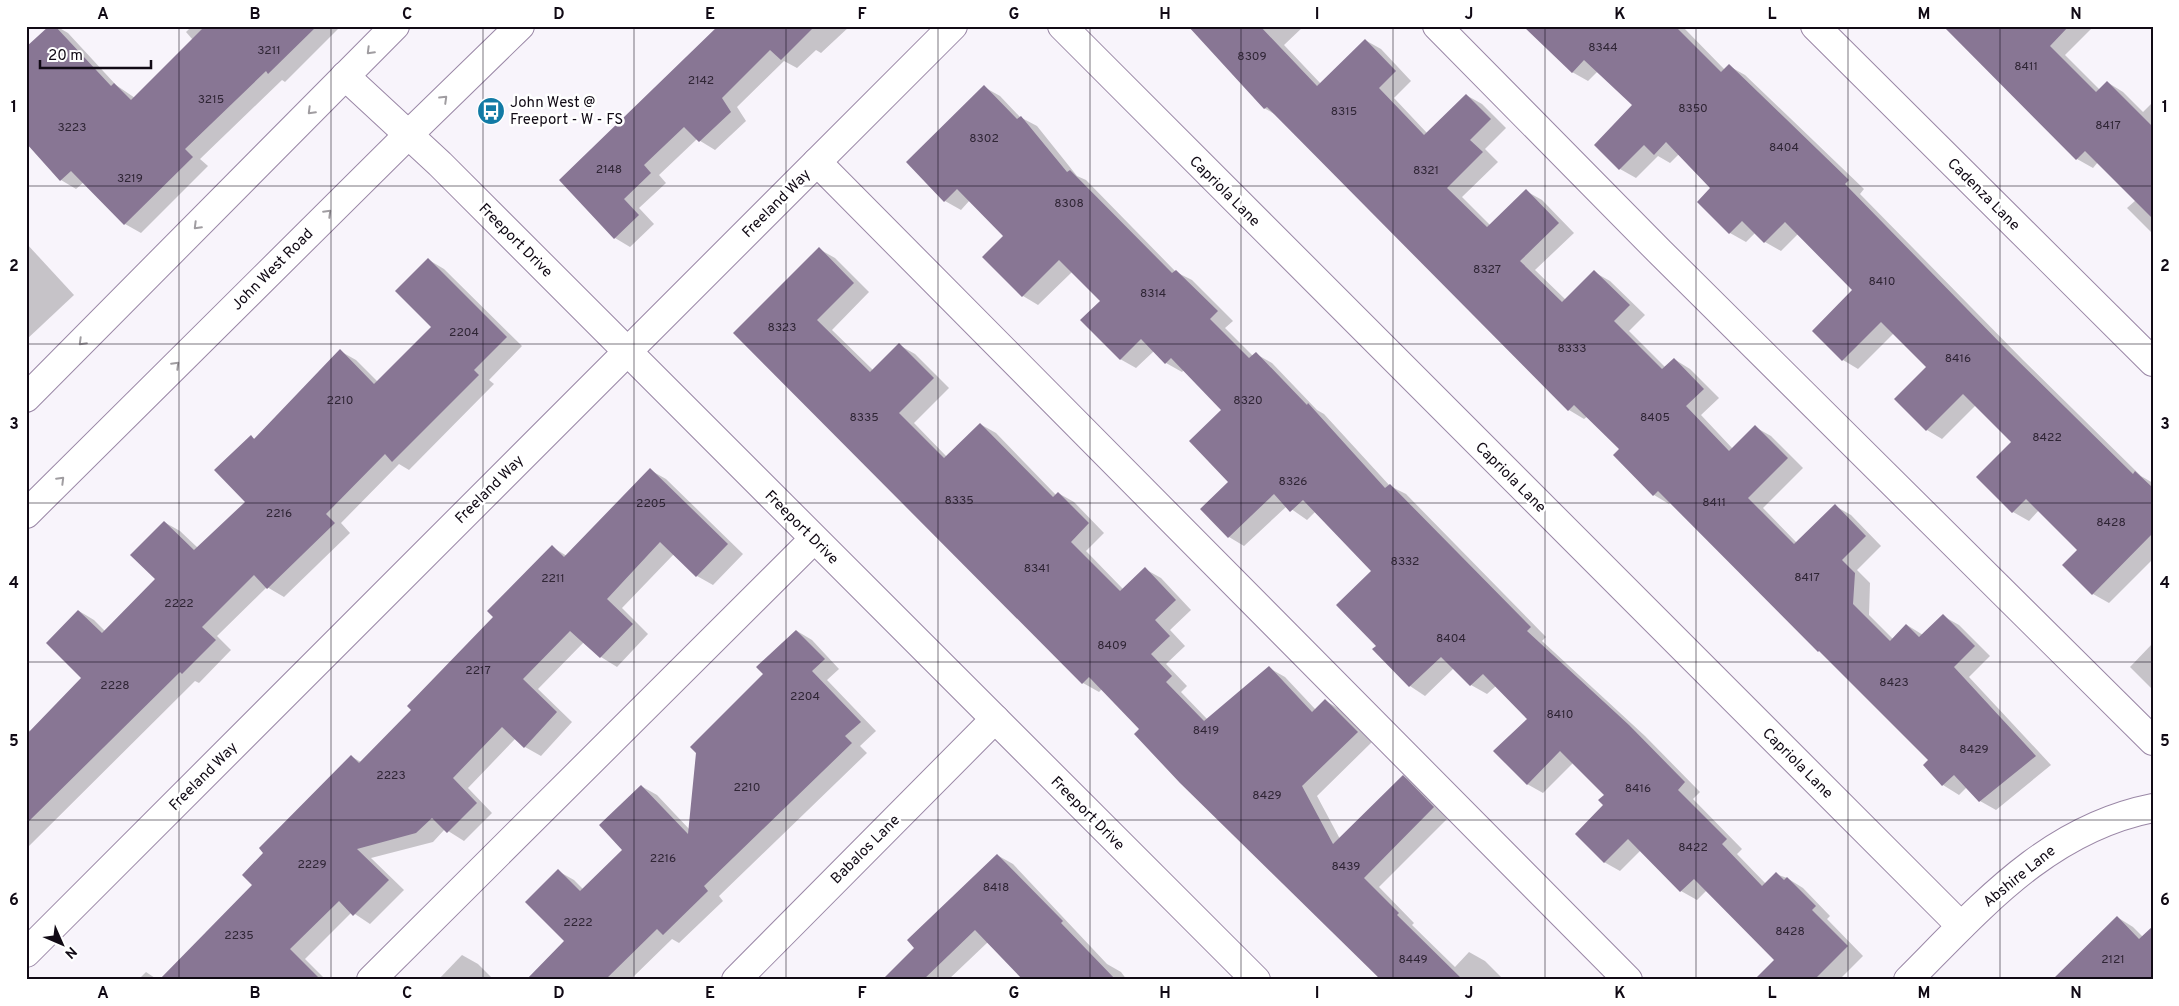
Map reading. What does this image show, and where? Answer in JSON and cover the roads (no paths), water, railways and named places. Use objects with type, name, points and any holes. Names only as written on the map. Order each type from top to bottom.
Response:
[{"type":"street","points":[[26,398],[395,26]]},
{"type":"street","name":"John West Road","points":[[26,514],[520,26]]},
{"type":"street","name":"Freeland Way","points":[[26,953],[953,26]]},
{"type":"street","name":"Capriola Lane","points":[[1062,26],[1961,926]]},
{"type":"street","points":[[1437,26],[1667,259],[2153,741]]},
{"type":"street","name":"Cadenza Lane","points":[[1815,26],[2153,362]]},
{"type":"street","name":"Freeport Drive","points":[[346,76],[627,351],[1256,980]]},
{"type":"street","points":[[817,162],[1628,980]]},
{"type":"street","points":[[371,980],[814,539]]},
{"type":"street","name":"Babalos Lane","points":[[736,980],[995,719]]},
{"type":"street","name":"Abshire Lane","points":[[1908,980],[2006,884],[2064,841],[2106,820],[2153,808]]},
{"type":"place","name":"John West @ Freeport - W - FS","points":[[491,111]]}]
